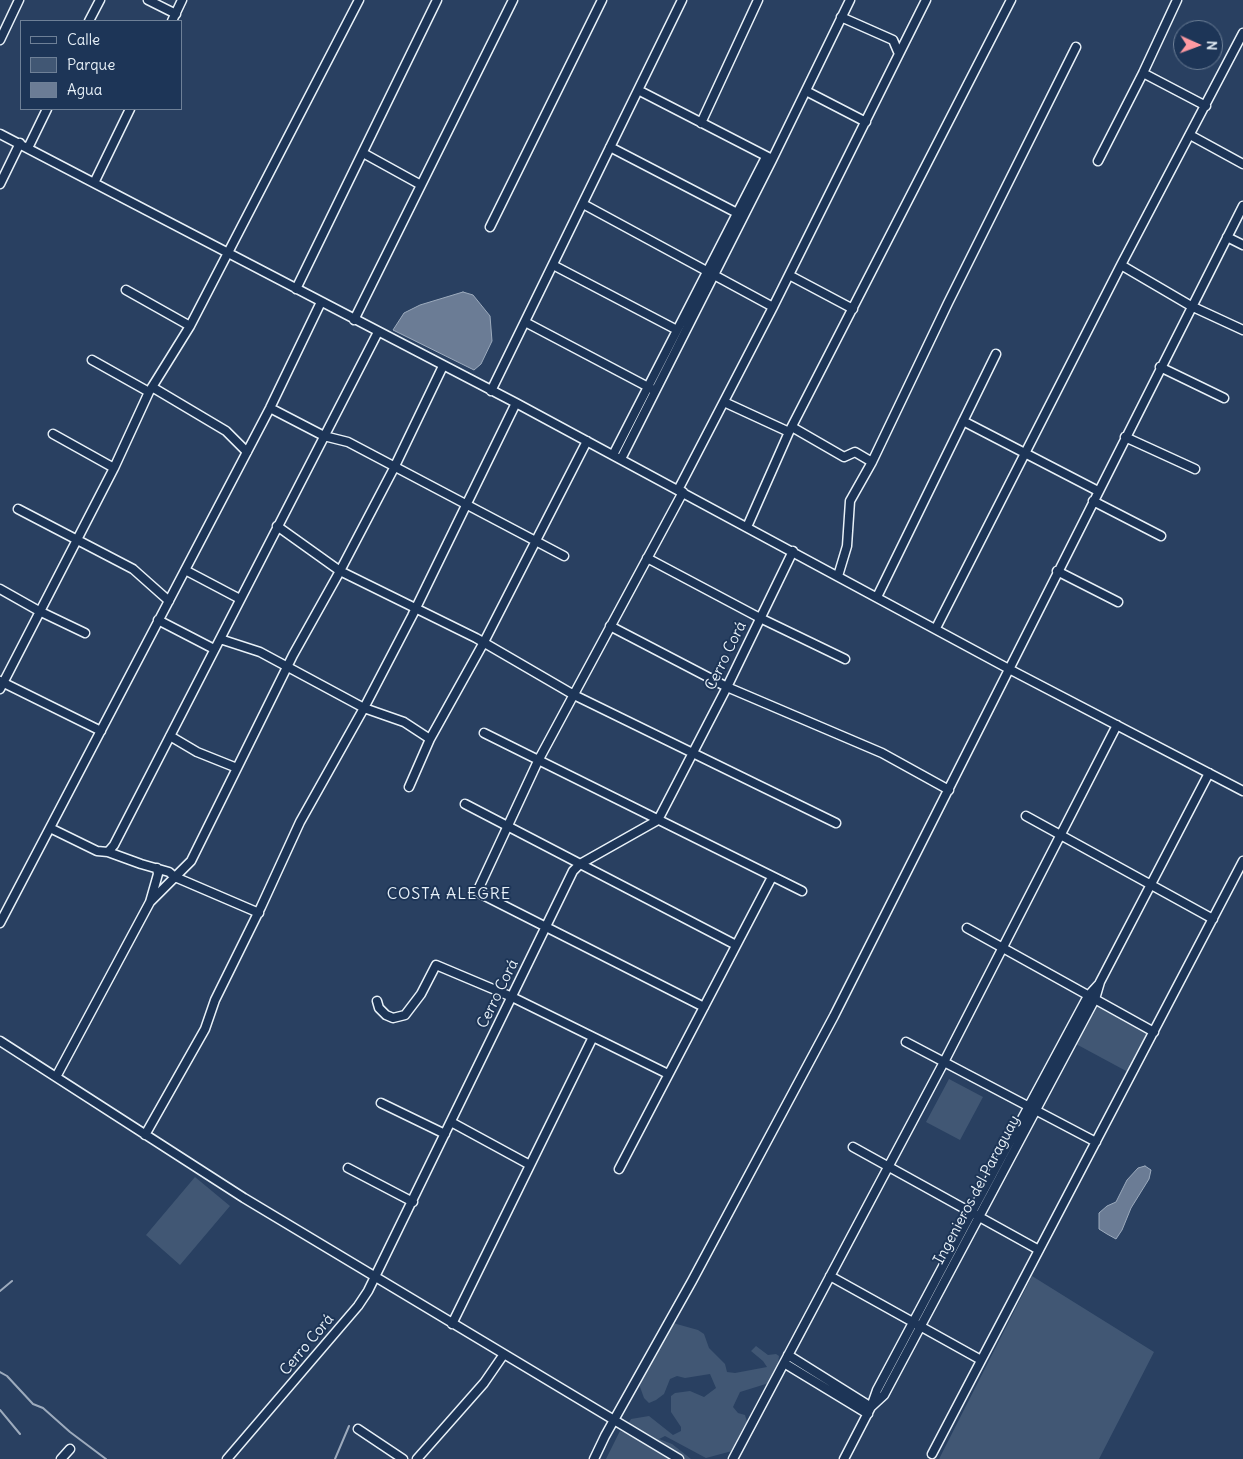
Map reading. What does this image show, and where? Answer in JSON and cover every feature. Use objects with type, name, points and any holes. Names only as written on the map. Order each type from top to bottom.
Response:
[{"type":"street","points":[[0,40],[19,0]]},
{"type":"street","points":[[90,20],[100,0]]},
{"type":"street","points":[[148,0],[174,18],[182,0]]},
{"type":"street","points":[[101,731],[1,684],[114,468],[150,390],[190,326],[359,0]]},
{"type":"street","points":[[296,289],[437,0]]},
{"type":"street","points":[[354,320],[513,0]]},
{"type":"street","points":[[490,228],[602,0]]},
{"type":"street","points":[[492,391],[682,0]]},
{"type":"street","points":[[701,123],[758,0]]},
{"type":"street","points":[[621,459],[676,330],[711,273],[737,213],[806,91],[850,0]]},
{"type":"street","points":[[704,1007],[477,892],[510,826],[538,761],[647,558],[926,0]]},
{"type":"street","points":[[747,527],[791,430],[1011,0]]},
{"type":"street","points":[[1098,161],[1143,73],[1177,0]]},
{"type":"street","points":[[841,17],[893,40],[899,54]]},
{"type":"street","points":[[936,628],[1121,265],[1243,33]]},
{"type":"street","points":[[838,576],[847,546],[850,501],[872,462],[952,295],[1076,47]]},
{"type":"street","points":[[1143,73],[1206,106]]},
{"type":"street","points":[[638,90],[769,158]]},
{"type":"street","points":[[806,91],[866,122]]},
{"type":"street","points":[[28,148],[47,110]]},
{"type":"street","points":[[94,183],[130,110]]},
{"type":"street","points":[[0,134],[516,403],[1116,725],[1243,790]]},
{"type":"street","points":[[1190,135],[1243,164]]},
{"type":"street","points":[[0,184],[20,143]]},
{"type":"street","points":[[610,147],[737,213]]},
{"type":"street","points":[[362,153],[421,185]]},
{"type":"street","points":[[613,455],[651,388],[769,158]]},
{"type":"street","points":[[583,204],[773,307]]},
{"type":"street","points":[[594,1459],[613,1420],[692,1281],[834,1016],[1160,367],[1243,206]]},
{"type":"street","points":[[1227,237],[1243,245]]},
{"type":"street","points":[[553,265],[676,330]]},
{"type":"street","points":[[1121,265],[1191,306],[1243,330]]},
{"type":"street","points":[[790,275],[853,309]]},
{"type":"street","points":[[126,290],[190,326]]},
{"type":"street","points":[[0,923],[270,408],[321,302]]},
{"type":"street","points":[[525,322],[651,388]]},
{"type":"street","points":[[108,852],[114,845],[378,332]]},
{"type":"street","points":[[877,597],[996,354]]},
{"type":"street","points":[[92,360],[226,431],[247,452]]},
{"type":"street","points":[[150,902],[191,860],[287,667],[394,468],[443,366]]},
{"type":"street","points":[[1160,367],[1224,398]]},
{"type":"street","points":[[724,402],[791,430],[844,457],[855,452],[872,462]]},
{"type":"street","points":[[146,1134],[205,1029],[215,1000],[259,913],[300,822],[364,708],[416,608],[516,403]]},
{"type":"street","points":[[270,408],[324,436],[348,442],[394,468],[564,556]]},
{"type":"street","points":[[963,421],[1098,491]]},
{"type":"street","points":[[53,434],[114,468]]},
{"type":"street","points":[[1125,437],[1195,469]]},
{"type":"street","points":[[409,787],[430,739],[484,642],[587,441]]},
{"type":"street","points":[[1093,501],[1161,536]]},
{"type":"street","points":[[18,509],[76,541],[133,569],[169,601]]},
{"type":"street","points":[[278,526],[340,571],[484,642],[574,695],[836,823]]},
{"type":"street","name":"Cerro Corá","points":[[227,1459],[358,1306],[376,1277],[573,871],[580,864],[658,820],[727,687],[793,551]]},
{"type":"street","points":[[647,558],[760,618],[845,659]]},
{"type":"street","points":[[185,570],[240,599]]},
{"type":"street","points":[[1058,571],[1118,602]]},
{"type":"street","points":[[0,589],[39,611],[85,633]]},
{"type":"street","points":[[158,620],[214,649]]},
{"type":"street","points":[[610,626],[727,687],[882,753],[949,790]]},
{"type":"street","points":[[220,639],[252,648],[364,708],[404,722],[430,739]]},
{"type":"street","points":[[733,1459],[944,1062],[1116,725]]},
{"type":"street","points":[[484,733],[802,891]]},
{"type":"street","points":[[170,736],[197,752],[237,768]]},
{"type":"street","name":"Ingenieros del Paraguay","points":[[844,1459],[870,1410],[884,1395],[917,1324],[1092,998],[1209,773]]},
{"type":"street","points":[[465,804],[736,945]]},
{"type":"street","points":[[1026,816],[1213,919]]},
{"type":"street","points":[[50,828],[97,851],[108,852],[169,872],[175,877],[259,913]]},
{"type":"street","points":[[932,1454],[1243,861]]},
{"type":"street","points":[[56,1076],[150,902],[158,874],[157,868]]},
{"type":"street","points":[[619,1169],[772,877]]},
{"type":"street","points":[[966,928],[1154,1032]]},
{"type":"street","points":[[377,1001],[379,1008],[386,1015],[394,1018],[405,1015],[421,994],[436,965],[512,997],[668,1074]]},
{"type":"street","points":[[452,1324],[593,1037]]},
{"type":"street","points":[[0,1042],[56,1076],[244,1198],[678,1459]]},
{"type":"street","points":[[906,1042],[1096,1142]]},
{"type":"street","points":[[381,1103],[445,1134]]},
{"type":"street","points":[[451,1122],[530,1165]]},
{"type":"street","points":[[853,1147],[1039,1250]]},
{"type":"street","points":[[348,1168],[412,1202]]},
{"type":"street","points":[[830,1276],[981,1360]]},
{"type":"street","points":[[417,1459],[484,1383],[504,1354]]},
{"type":"street","points":[[788,1355],[870,1410]]},
{"type":"street","points":[[784,1363],[870,1410]]},
{"type":"street","points":[[358,1429],[403,1459]]},
{"type":"street","points":[[586,1459],[594,1452],[605,1436]]},
{"type":"street","points":[[61,1459],[70,1449]]},
{"type":"green space","points":[[1097,1006],[1148,1033],[1128,1072],[1076,1044]]},
{"type":"green space","points":[[949,1079],[983,1097],[960,1140],[926,1122]]},
{"type":"green space","points":[[195,1177],[230,1206],[180,1265],[146,1235]]},
{"type":"green space","points":[[1032,1276],[1154,1352],[1099,1459],[939,1459]]},
{"type":"green space","points":[[673,1323],[698,1330],[704,1334],[709,1348],[725,1364],[727,1372],[735,1373],[767,1367],[751,1351],[756,1346],[768,1355],[776,1354],[779,1356],[777,1370],[769,1383],[740,1392],[733,1407],[738,1413],[745,1415],[747,1422],[741,1438],[732,1451],[706,1458],[665,1436],[659,1439],[672,1444],[691,1459],[606,1459],[620,1431],[623,1432],[631,1419],[649,1416],[673,1435],[681,1431],[681,1427],[671,1412],[671,1396],[675,1393],[690,1391],[704,1397],[716,1388],[710,1374],[685,1378],[677,1376],[670,1379],[664,1394],[656,1400],[649,1403],[644,1398],[639,1384],[641,1377],[659,1350],[667,1328]]},
{"type":"water","points":[[463,292],[473,295],[490,316],[492,341],[481,364],[474,370],[393,330],[404,313],[420,305]]},
{"type":"water","points":[[1145,1166],[1151,1170],[1149,1179],[1131,1208],[1116,1239],[1099,1229],[1099,1213],[1107,1206],[1116,1202],[1127,1180],[1138,1168]]},
{"type":"waterway","points":[[0,1291],[12,1281]]},
{"type":"waterway","points":[[0,1372],[7,1376],[33,1404],[43,1408],[70,1432],[106,1459]]},
{"type":"waterway","points":[[0,1410],[20,1434]]},
{"type":"waterway","points":[[335,1459],[349,1426]]},
{"type":"district","name":"COSTA ALEGRE","points":[[449,894]]}]
